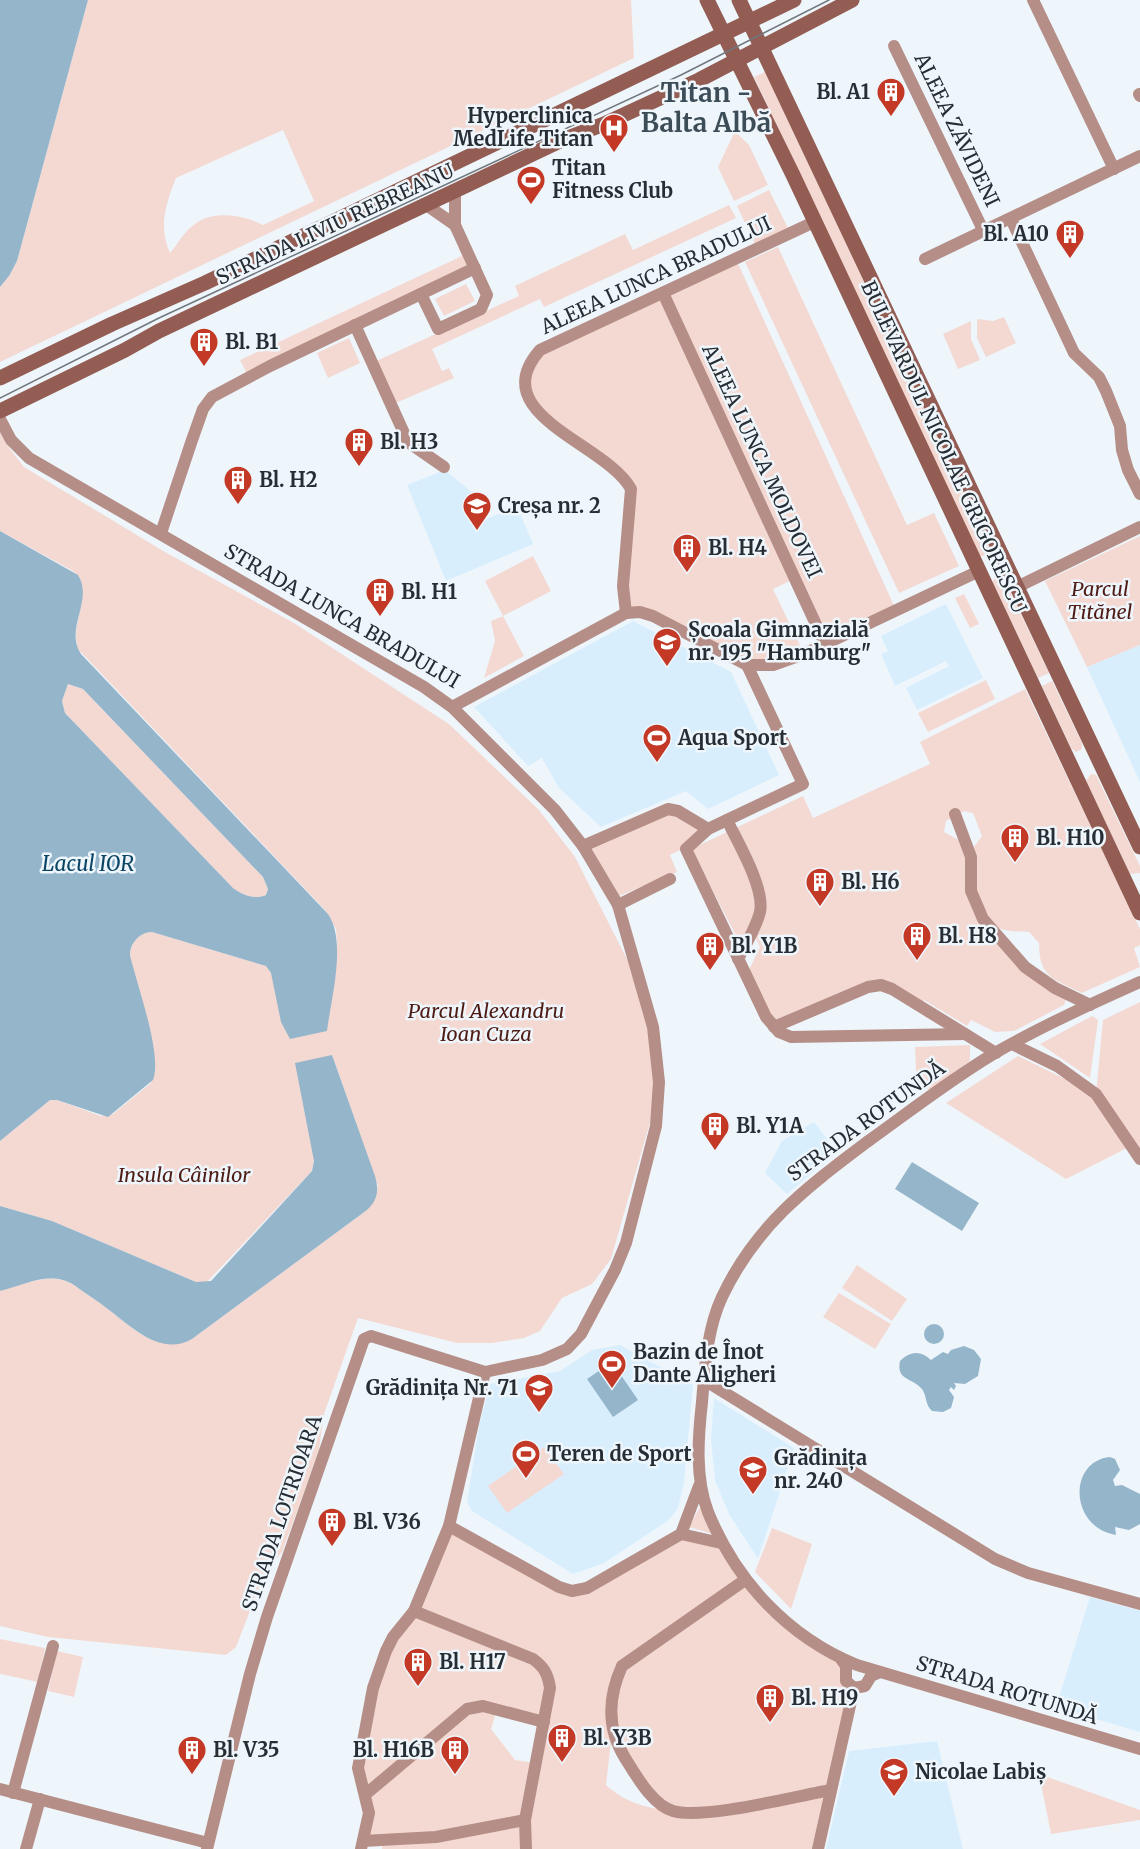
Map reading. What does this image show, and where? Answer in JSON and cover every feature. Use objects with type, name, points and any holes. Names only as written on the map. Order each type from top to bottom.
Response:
[{"type":"main road","name":"BULEVARDUL NICOLAE GRIGORESCU","points":[[707,0],[1072,769],[1134,886],[1140,912]]},
{"type":"main road","name":"BULEVARDUL NICOLAE GRIGORESCU","points":[[739,0],[1098,757],[1135,823],[1140,847]]},
{"type":"main road","name":"STRADA LIVIU REBREANU","points":[[0,378],[111,324],[205,283],[794,0]]},
{"type":"main road","name":"STRADA LIVIU REBREANU","points":[[0,411],[159,331],[425,204],[560,141],[604,124],[737,60],[852,0]]},
{"type":"main road","points":[[979,571],[1004,559]]},
{"type":"main road","points":[[1072,769],[1098,757]]},
{"type":"street","points":[[1033,0],[1114,169]]},
{"type":"street","name":"ALEEA ZĂVIDENI","points":[[894,46],[984,232]]},
{"type":"street","name":"ALEEA ZĂVIDENI","points":[[925,259],[1140,156]]},
{"type":"street","points":[[421,294],[438,329],[481,309],[487,295],[455,225],[455,191]]},
{"type":"street","points":[[425,204],[455,225]]},
{"type":"street","name":"ALEEA ZĂVIDENI","points":[[1011,219],[1074,353],[1099,377],[1106,391],[1120,426],[1122,450],[1128,470],[1140,494]]},
{"type":"street","name":"ALEEA LUNCA BRADULUI","points":[[626,613],[623,586],[631,489],[615,468],[539,415],[527,400],[525,383],[532,359],[540,350],[814,222]]},
{"type":"street","points":[[162,533],[203,409],[213,397],[475,268]]},
{"type":"street","name":"ALEEA LUNCA MOLDOVEI","points":[[663,293],[825,644]]},
{"type":"street","points":[[356,325],[408,442],[444,467]]},
{"type":"street","name":"STRADA LUNCA BRADULUI","points":[[0,419],[11,440],[29,458],[162,533],[424,687],[452,707],[626,613]]},
{"type":"street","points":[[1017,587],[1140,527]]},
{"type":"street","points":[[626,613],[640,612],[653,616],[747,665],[761,667],[786,662],[979,571]]},
{"type":"street","points":[[747,665],[802,784],[708,829],[686,849],[763,1012],[774,1027],[791,1037],[965,1034]]},
{"type":"street","name":"STRADA LOTRIOARA","points":[[208,1846],[250,1674],[267,1617],[364,1339],[371,1336],[485,1372],[542,1360],[567,1349],[581,1334],[615,1270],[626,1243],[656,1126],[659,1082],[653,1028],[625,921],[618,905],[583,846],[537,792],[452,707]]},
{"type":"street","points":[[583,846],[668,809],[678,811],[708,829]]},
{"type":"street","points":[[955,814],[970,852],[971,891],[983,919],[1025,967],[1056,988],[1090,1005]]},
{"type":"street","points":[[727,820],[755,882],[760,903],[758,919],[738,959]]},
{"type":"street","points":[[618,905],[670,879]]},
{"type":"street","name":"STRADA ROTUNDĂ","points":[[1140,982],[996,1053],[815,1180],[770,1224],[740,1263],[719,1303],[708,1342],[699,1486],[722,1543],[745,1580],[799,1632],[817,1646],[859,1671],[880,1672],[1140,1749]]},
{"type":"street","points":[[774,1027],[868,987],[881,985],[892,989],[996,1053]]},
{"type":"street","points":[[1012,1044],[1057,1066],[1096,1094],[1140,1159]]},
{"type":"street","points":[[485,1372],[449,1526],[414,1611],[386,1651],[373,1688],[358,1768],[369,1813],[362,1845],[436,1837],[525,1820]]},
{"type":"street","points":[[704,1380],[995,1559],[1028,1573],[1140,1604]]},
{"type":"street","points":[[449,1526],[559,1587],[572,1591],[587,1588],[681,1534],[699,1486]]},
{"type":"street","points":[[681,1534],[722,1543]]},
{"type":"street","points":[[745,1580],[621,1666],[610,1718],[617,1746],[637,1778],[658,1802],[672,1811],[690,1813],[735,1808],[831,1790]]},
{"type":"street","points":[[414,1611],[533,1659],[543,1666],[548,1676],[550,1688],[525,1820],[526,1849]]},
{"type":"street","points":[[13,1793],[53,1646]]},
{"type":"street","points":[[859,1671],[865,1686],[854,1688],[846,1681],[859,1671]]},
{"type":"street","points":[[818,1849],[854,1688]]},
{"type":"street","points":[[366,1794],[467,1709],[483,1706],[544,1722]]},
{"type":"street","points":[[0,1789],[208,1846]]},
{"type":"street","points":[[26,1849],[40,1799]]},
{"type":"shaded area","name":"Creșa nr. 2","points":[[445,470],[474,494],[486,519],[517,506],[533,544],[446,581],[407,485]]},
{"type":"shaded area","points":[[946,604],[983,678],[917,710],[906,688],[949,666],[946,661],[895,686],[881,654],[888,651],[881,636]]},
{"type":"shaded area","points":[[633,621],[731,672],[779,775],[708,809],[686,791],[601,827],[559,788],[542,758],[528,766],[474,707]]},
{"type":"shaded area","points":[[1140,645],[1140,782],[1087,667]]},
{"type":"shaded area","points":[[814,1122],[837,1152],[787,1194],[765,1173],[782,1141]]},
{"type":"shaded area","points":[[620,1345],[693,1385],[684,1482],[678,1508],[669,1520],[604,1563],[573,1574],[472,1511],[467,1502],[479,1426],[490,1384],[560,1371],[592,1350]]},
{"type":"shaded area","points":[[714,1398],[794,1448],[758,1559],[729,1514],[715,1480],[711,1439]]},
{"type":"shaded area","points":[[1090,1597],[1140,1611],[1140,1732],[1056,1707]]},
{"type":"shaded area","name":"Nicolae Labiș","points":[[937,1741],[963,1849],[826,1849],[849,1751]]},
{"type":"green space","points":[[88,0],[631,0],[634,58],[0,362],[0,287],[17,261]],"holes":[[[283,130],[314,201],[263,225],[238,217],[211,217],[191,227],[170,253],[166,243],[165,215],[176,178]]]},
{"type":"green space","points":[[765,72],[991,550],[990,556],[980,556],[754,77]]},
{"type":"green space","points":[[735,131],[749,145],[768,185],[734,201],[718,167]]},
{"type":"green space","points":[[769,190],[788,228],[755,244],[737,206]]},
{"type":"green space","points":[[729,205],[736,218],[544,307],[540,299],[432,349],[442,371],[449,368],[454,378],[391,405],[372,363],[519,296],[515,286],[625,234],[633,250]]},
{"type":"green space","points":[[462,246],[471,267],[247,374],[240,360],[462,256],[458,247]]},
{"type":"green space","points":[[778,247],[907,525],[934,513],[959,566],[899,593],[745,262]]},
{"type":"green space","points":[[736,259],[896,610],[825,644],[794,579],[773,589],[804,654],[761,667],[653,616],[626,613],[631,489],[539,415],[525,392],[532,359]]},
{"type":"green space","points":[[466,284],[475,301],[444,316],[435,299]]},
{"type":"green space","points":[[1004,317],[1016,343],[986,357],[977,338],[977,319],[993,321]]},
{"type":"green space","points":[[971,321],[971,339],[980,360],[958,369],[943,334]]},
{"type":"green space","points":[[349,338],[360,363],[328,378],[317,353]]},
{"type":"green space","name":"Parcul Alexandru Ioan Cuza","points":[[0,431],[24,467],[165,552],[294,623],[449,724],[539,810],[575,857],[630,965],[654,1043],[653,1112],[611,1259],[592,1284],[562,1298],[540,1331],[524,1338],[492,1343],[457,1343],[358,1318],[324,1414],[319,1449],[282,1552],[264,1575],[236,1647],[226,1655],[48,1637],[0,1626],[0,1291],[37,1280],[65,1281],[147,1337],[167,1343],[179,1343],[192,1339],[367,1210],[378,1186],[332,1055],[312,1171],[206,1283],[196,1282],[52,1221],[0,1206],[0,1141],[50,1100],[57,1100],[101,1116],[113,1114],[151,1083],[130,955],[134,942],[140,936],[152,932],[266,966],[271,973],[290,1039],[337,943],[336,929],[325,910],[78,649],[76,639],[82,599],[79,580],[73,571],[0,531]]},
{"type":"green space","name":"Parcul Titănel","points":[[1140,536],[1140,645],[1087,667],[1045,581]]},
{"type":"green space","points":[[533,556],[551,591],[503,616],[485,581]]},
{"type":"green space","points":[[1003,577],[1049,673],[1038,678],[993,583],[994,578]]},
{"type":"green space","points":[[964,594],[979,624],[970,628],[955,598]]},
{"type":"green space","points":[[503,616],[524,656],[484,678],[495,641],[491,621]]},
{"type":"green space","points":[[986,680],[995,699],[928,732],[918,713]]},
{"type":"green space","points":[[1052,681],[1082,743],[1082,749],[1076,752],[1071,748],[1042,686]]},
{"type":"green space","points":[[68,684],[83,689],[263,877],[268,889],[266,895],[249,896],[233,888],[65,713],[62,701]]},
{"type":"green space","points":[[1025,689],[1140,929],[1140,945],[1134,948],[1140,967],[1082,993],[1056,980],[1045,971],[1039,943],[1029,932],[1001,929],[988,919],[1004,944],[1068,994],[1064,1005],[1014,1031],[995,1032],[971,1020],[967,1026],[924,1000],[921,1006],[886,986],[774,1027],[746,976],[760,947],[752,931],[743,949],[691,849],[803,796],[813,818],[930,764],[920,742]],"holes":[[[964,811],[973,813],[982,836],[973,848],[975,881],[984,912],[971,891],[968,845],[944,832],[946,821]]]},
{"type":"green space","points":[[1091,774],[1096,775],[1140,866],[1140,873],[1130,874],[1086,781]]},
{"type":"green space","points":[[664,809],[708,829],[689,846],[670,855],[677,872],[614,898],[583,846]]},
{"type":"green space","points":[[1140,1002],[1140,1159],[1131,1146],[1066,1179],[946,1103],[1018,1056],[1096,1094],[1103,1020]]},
{"type":"green space","points":[[1092,1016],[1098,1020],[1090,1078],[1040,1044]]},
{"type":"green space","points":[[970,1045],[970,1061],[931,1089],[917,1089],[915,1047]]},
{"type":"green space","points":[[857,1265],[907,1299],[892,1321],[842,1288]]},
{"type":"green space","points":[[839,1293],[891,1324],[875,1349],[823,1317]]},
{"type":"green space","name":"Teren de Sport","points":[[544,1447],[564,1474],[507,1513],[488,1486]]},
{"type":"green space","points":[[700,1507],[713,1534],[689,1527]]},
{"type":"green space","points":[[449,1526],[572,1591],[681,1534],[721,1543],[757,1594],[841,1659],[851,1687],[818,1849],[382,1849],[383,1841],[363,1841],[369,1813],[361,1785],[379,1669],[414,1611]],"holes":[[[497,1710],[543,1722],[536,1763],[515,1760],[491,1729]],[[612,1733],[659,1802],[670,1811],[636,1803],[606,1785]]]},
{"type":"green space","points":[[772,1528],[812,1544],[791,1609],[755,1572]]},
{"type":"green space","points":[[0,1639],[45,1648],[38,1682],[0,1674]]},
{"type":"green space","points":[[57,1651],[83,1657],[74,1697],[48,1691]]},
{"type":"green space","points":[[1039,1774],[1140,1810],[1140,1820],[1051,1834]]},
{"type":"water","points":[[0,0],[88,0],[17,261],[0,287]]},
{"type":"water","name":"Lacul IOR","points":[[0,531],[78,575],[83,594],[76,635],[81,654],[328,914],[334,925],[337,954],[327,1031],[290,1039],[281,1022],[271,973],[266,966],[152,932],[140,936],[134,942],[130,955],[152,1037],[155,1069],[153,1080],[108,1117],[57,1100],[50,1100],[0,1141]],"holes":[[[68,684],[83,689],[263,877],[268,889],[266,895],[249,896],[233,888],[65,713],[62,701]]]},
{"type":"water","points":[[332,1055],[375,1176],[377,1190],[375,1199],[367,1210],[192,1339],[180,1344],[169,1344],[148,1338],[65,1281],[37,1280],[0,1291],[0,1206],[52,1221],[196,1282],[211,1281],[312,1171],[314,1161],[295,1063]]},
{"type":"water","points":[[912,1162],[979,1203],[962,1231],[895,1189]]},
{"type":"water","points":[[934,1324],[941,1327],[944,1334],[941,1341],[934,1344],[927,1341],[924,1334],[927,1327]]},
{"type":"water","points":[[964,1346],[974,1350],[981,1359],[978,1376],[965,1384],[954,1383],[956,1386],[954,1390],[951,1387],[949,1390],[954,1397],[951,1408],[943,1412],[932,1411],[922,1389],[900,1372],[900,1361],[916,1353],[931,1360],[943,1352],[948,1354],[951,1350]]},
{"type":"water","name":"Bazin de Înot Dante Aligheri","points":[[612,1362],[638,1400],[613,1417],[587,1379]]},
{"type":"water","points":[[1110,1457],[1115,1459],[1120,1470],[1113,1480],[1115,1486],[1122,1485],[1140,1494],[1140,1524],[1129,1530],[1115,1527],[1116,1535],[1101,1530],[1089,1520],[1082,1508],[1080,1494],[1081,1481],[1087,1470],[1096,1461]]},
{"type":"tram line","points":[[0,398],[159,318],[681,75],[829,0]]},
{"type":"place","name":"Bl. A1","points":[[891,118]]},
{"type":"place","name":"Hyperclinica MedLife Titan","points":[[614,154]]},
{"type":"place","name":"Titan Fitness Club","points":[[531,206]]},
{"type":"place","name":"Bl. A10","points":[[1070,260]]},
{"type":"place","name":"Bl. B1","points":[[204,368]]},
{"type":"place","name":"Bl. H3","points":[[359,468]]},
{"type":"place","name":"Bl. H2","points":[[238,506]]},
{"type":"place","name":"Creșa nr. 2","points":[[477,532]]},
{"type":"place","name":"Bl. H4","points":[[687,574]]},
{"type":"place","name":"Bl. H1","points":[[380,618]]},
{"type":"place","name":"Școala Gimnazială nr. 195 \"Hamburg\"","points":[[667,668]]},
{"type":"place","name":"Aqua Sport","points":[[657,764]]},
{"type":"place","name":"Bl. H10","points":[[1015,864]]},
{"type":"place","name":"Bl. H6","points":[[820,908]]},
{"type":"place","name":"Bl. H8","points":[[917,962]]},
{"type":"place","name":"Bl. Y1B","points":[[710,972]]},
{"type":"place","name":"Bl. Y1A","points":[[715,1152]]},
{"type":"place","name":"Bazin de Înot Dante Aligheri","points":[[612,1390]]},
{"type":"place","name":"Grădinița Nr. 71","points":[[539,1414]]},
{"type":"place","name":"Teren de Sport","points":[[526,1480]]},
{"type":"place","name":"Grădinița nr. 240","points":[[753,1496]]},
{"type":"place","name":"Bl. V36","points":[[332,1548]]},
{"type":"place","name":"Bl. H17","points":[[418,1688]]},
{"type":"place","name":"Bl. H19","points":[[770,1724]]},
{"type":"place","name":"Bl. Y3B","points":[[562,1764]]},
{"type":"place","name":"Bl. V35","points":[[192,1776]]},
{"type":"place","name":"Bl. H16B","points":[[455,1776]]},
{"type":"place","name":"Nicolae Labiș","points":[[894,1798]]},
{"type":"district","name":"Titan - Balta Albă","points":[[706,108]]},
{"type":"park label","name":"Insula Câinilor","points":[[184,1175]]}]
